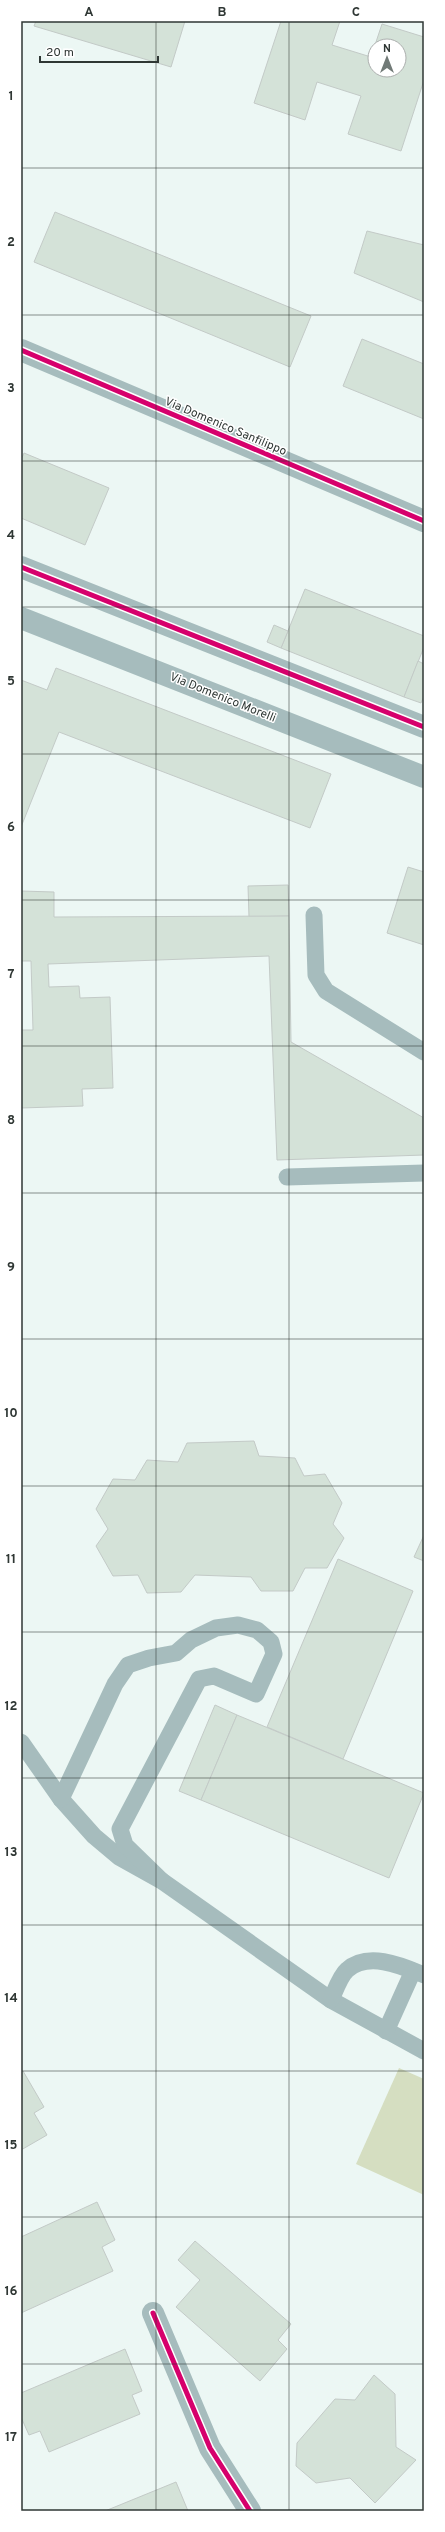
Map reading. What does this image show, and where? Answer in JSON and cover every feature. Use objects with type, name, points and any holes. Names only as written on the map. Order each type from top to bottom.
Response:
[{"type":"street","name":"Via Domenico Sanfilippo","points":[[21,350],[424,521]]},
{"type":"street","points":[[21,567],[424,727]]},
{"type":"street","name":"Via Domenico Morelli","points":[[21,618],[424,777]]},
{"type":"street","points":[[153,2313],[210,2448],[250,2511]]},
{"type":"lane","points":[[314,915],[316,975],[326,991],[424,1052]]},
{"type":"lane","points":[[288,1177],[424,1173]]},
{"type":"lane","points":[[61,1799],[115,1684],[128,1665],[149,1658],[176,1653],[191,1640],[216,1628],[238,1625],[257,1630],[271,1642],[274,1654],[256,1694],[214,1676],[199,1679],[120,1829],[125,1845],[162,1881]]},
{"type":"lane","points":[[21,1742],[61,1799],[94,1836],[119,1857],[162,1881],[331,2000],[424,2051]]},
{"type":"lane","points":[[331,2000],[347,1970],[364,1960],[399,1964],[419,1973],[386,2031]]},
{"type":"green space","points":[[399,2068],[424,2079],[424,2195],[356,2164]]},
{"type":"building","points":[[36,21],[185,21],[171,67],[34,26]]},
{"type":"building","points":[[281,21],[340,21],[332,45],[367,56],[367,78],[407,78],[407,38],[377,38],[382,24],[424,37],[424,80],[401,151],[348,134],[361,96],[317,82],[305,120],[254,103]]},
{"type":"building","points":[[55,212],[311,316],[290,367],[34,262]]},
{"type":"building","points":[[367,231],[424,245],[424,302],[354,273]]},
{"type":"building","points":[[362,339],[424,364],[424,419],[343,386]]},
{"type":"building","points":[[24,453],[109,488],[85,545],[21,518],[21,460]]},
{"type":"building","points":[[305,589],[424,636],[424,647],[404,697],[281,648]]},
{"type":"building","points":[[274,625],[288,631],[281,648],[267,642]]},
{"type":"building","points":[[418,661],[424,664],[424,696],[421,703],[404,697]]},
{"type":"building","points":[[56,668],[331,774],[310,828],[59,732],[21,827],[21,680],[47,690]]},
{"type":"building","points":[[408,867],[424,872],[424,945],[387,933]]},
{"type":"building","points":[[288,885],[289,916],[249,917],[248,886]]},
{"type":"building","points":[[21,891],[54,892],[54,917],[289,916],[291,1042],[424,1118],[424,1155],[277,1160],[269,956],[48,964],[49,987],[79,986],[80,998],[110,997],[113,1088],[82,1089],[83,1106],[21,1108],[21,1030],[33,1030],[31,961],[21,961]]},
{"type":"building","points":[[254,1441],[259,1456],[295,1458],[304,1476],[325,1474],[342,1503],[333,1524],[344,1538],[327,1568],[305,1568],[293,1591],[261,1591],[251,1577],[195,1575],[181,1592],[147,1593],[138,1575],[113,1576],[96,1546],[108,1529],[96,1509],[113,1479],[135,1480],[147,1460],[178,1462],[187,1443]]},
{"type":"building","points":[[424,1535],[424,1561],[414,1557]]},
{"type":"building","points":[[338,1559],[413,1591],[343,1759],[267,1727]]},
{"type":"building","points":[[215,1705],[237,1715],[201,1800],[179,1791]]},
{"type":"building","points":[[237,1715],[424,1793],[389,1878],[201,1800]]},
{"type":"building","points":[[23,2071],[44,2107],[34,2113],[47,2135],[21,2150],[21,2072]]},
{"type":"building","points":[[97,2202],[115,2240],[102,2247],[113,2271],[21,2313],[21,2237]]},
{"type":"building","points":[[195,2241],[291,2324],[278,2340],[287,2349],[260,2381],[176,2307],[200,2280],[178,2260]]},
{"type":"building","points":[[125,2349],[142,2391],[132,2395],[140,2414],[49,2452],[40,2431],[29,2435],[21,2417],[21,2393]]},
{"type":"building","points":[[374,2375],[395,2394],[396,2447],[416,2460],[375,2503],[350,2478],[316,2483],[296,2466],[297,2443],[335,2399],[355,2400]]},
{"type":"building","points":[[176,2482],[188,2511],[105,2511]]},
{"type":"cycle path","points":[[21,350],[424,521]]},
{"type":"cycle path","points":[[21,567],[424,727]]},
{"type":"cycle path","points":[[153,2313],[210,2448],[250,2511]]}]
